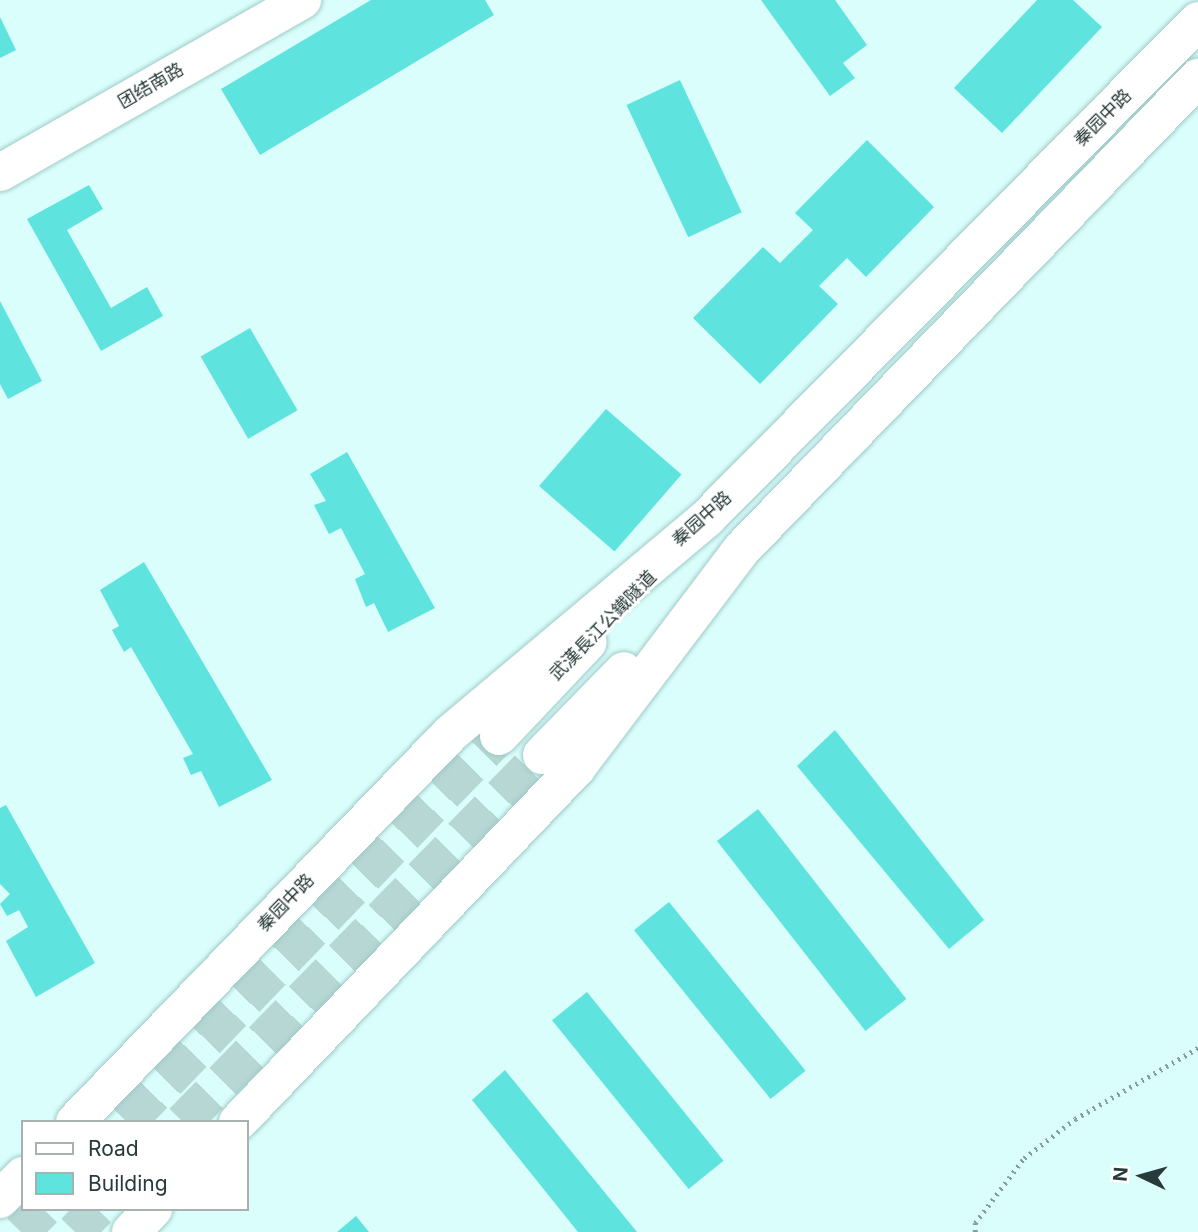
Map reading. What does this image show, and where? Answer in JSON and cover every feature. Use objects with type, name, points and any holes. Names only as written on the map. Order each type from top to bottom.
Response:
[{"type":"main road","name":"秦园中路","points":[[77,1120],[451,733],[708,517],[1198,22]]},
{"type":"main road","points":[[542,755],[1198,78]]},
{"type":"main road","name":"武漢長江公鐵隧道","points":[[499,736],[708,517]]},
{"type":"main road","points":[[240,1120],[577,767],[742,549]]},
{"type":"main road","points":[[0,1199],[21,1178]]},
{"type":"main road","points":[[131,1232],[151,1211]]},
{"type":"street","name":"团结南路","points":[[0,172],[302,0]]},
{"type":"path","points":[[975,1232],[975,1223],[1024,1158],[1075,1119],[1198,1048]]},
{"type":"building","points":[[371,0],[485,0],[494,15],[260,155],[221,89]]},
{"type":"building","points":[[761,0],[835,0],[867,45],[843,63],[855,78],[830,96]]},
{"type":"building","points":[[1037,0],[1073,0],[1102,27],[1002,133],[954,88]]},
{"type":"building","points":[[0,17],[16,50],[0,58]]},
{"type":"building","points":[[680,80],[742,212],[688,237],[627,105]]},
{"type":"building","points":[[867,140],[934,207],[866,277],[847,258],[819,286],[838,304],[760,384],[693,318],[763,247],[780,263],[813,230],[795,213]]},
{"type":"building","points":[[89,185],[103,209],[67,230],[111,308],[147,287],[163,316],[101,351],[27,219]]},
{"type":"building","points":[[0,301],[42,381],[8,399],[0,384]]},
{"type":"building","points":[[250,328],[298,410],[248,439],[201,356]]},
{"type":"building","points":[[606,409],[681,475],[615,552],[539,486]]},
{"type":"building","points":[[347,452],[435,608],[388,632],[374,603],[366,607],[355,579],[365,574],[341,528],[329,534],[314,505],[326,501],[310,474]]},
{"type":"building","points":[[144,562],[272,780],[219,807],[201,771],[191,775],[183,758],[193,754],[131,647],[124,652],[112,630],[119,626],[100,590]]},
{"type":"building","points":[[835,730],[984,920],[949,949],[797,766]]},
{"type":"building","points":[[6,805],[95,963],[36,997],[6,941],[28,927],[19,910],[7,916],[0,904],[10,894],[0,884],[0,808]]},
{"type":"building","points":[[758,809],[906,999],[865,1031],[717,841]]},
{"type":"building","points":[[669,902],[806,1071],[771,1099],[634,930]]},
{"type":"building","points":[[587,992],[724,1161],[689,1189],[552,1020]]},
{"type":"building","points":[[505,1070],[637,1232],[578,1232],[472,1100]]},
{"type":"building","points":[[356,1216],[369,1232],[337,1232]]},
{"type":"tunnel","points":[[129,1120],[499,736]]},
{"type":"tunnel","points":[[185,1120],[542,755]]},
{"type":"tunnel","points":[[21,1232],[41,1211]]},
{"type":"tunnel","points":[[75,1232],[95,1211]]}]
